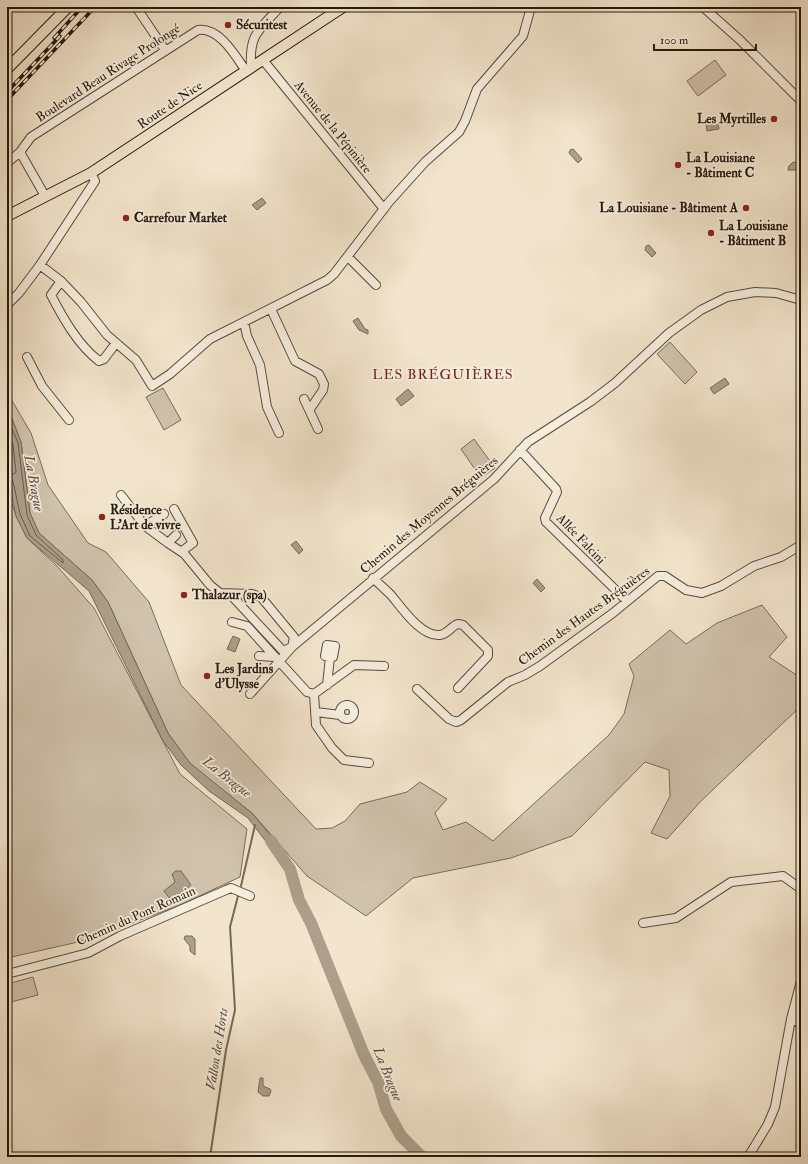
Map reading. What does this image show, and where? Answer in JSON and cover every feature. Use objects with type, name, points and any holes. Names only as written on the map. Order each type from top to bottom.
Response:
[{"type":"main road","points":[[7,69],[68,7]]},
{"type":"main road","name":"Route de Nice","points":[[7,216],[90,173],[343,7]]},
{"type":"street","points":[[136,7],[166,50]]},
{"type":"street","points":[[249,69],[254,35],[280,7]]},
{"type":"street","points":[[40,264],[61,281],[81,302],[100,327],[136,360],[152,386],[170,374],[210,339],[327,280],[348,256],[384,208],[425,162],[459,132],[465,121],[477,89],[523,36],[531,7]]},
{"type":"street","points":[[703,7],[740,40],[801,102]]},
{"type":"street","name":"Boulevard Beau Rivage Prolongé","points":[[7,163],[20,152],[31,137],[198,30],[205,29],[215,33],[249,69]]},
{"type":"street","name":"Avenue de la Pépinière","points":[[263,60],[384,208]]},
{"type":"street","points":[[20,152],[46,196]]},
{"type":"street","points":[[7,305],[19,293],[40,264],[95,181],[90,173]]},
{"type":"street","points":[[348,256],[376,285]]},
{"type":"street","points":[[61,281],[51,295],[60,311],[90,354],[99,361],[104,359],[116,343]]},
{"type":"street","name":"Chemin des Moyennes Bréguières","points":[[250,694],[277,660],[372,578],[494,479],[528,442],[590,402],[615,382],[669,333],[713,303],[727,297],[755,292],[776,293],[801,300]]},
{"type":"street","points":[[271,309],[295,361],[319,374],[324,384],[323,390],[310,409]]},
{"type":"street","points":[[244,322],[247,336],[260,365],[267,407],[279,433]]},
{"type":"street","points":[[27,357],[42,386],[69,420]]},
{"type":"street","points":[[304,399],[310,409],[318,429]]},
{"type":"street","name":"Allée Falcini","points":[[520,450],[556,488],[557,492],[545,518],[546,522],[627,601]]},
{"type":"street","points":[[121,495],[144,526],[184,553],[210,585],[220,593],[252,594],[260,597],[294,636],[292,647],[283,651],[230,594]]},
{"type":"street","points":[[174,509],[193,543],[182,552],[184,553]]},
{"type":"street","points":[[144,526],[164,514]]},
{"type":"street","points":[[168,542],[176,535]]},
{"type":"street","name":"Chemin des Hautes Bréguières","points":[[417,689],[449,719],[456,722],[461,720],[508,682],[526,675],[540,666],[613,613],[661,575],[671,578],[686,590],[702,593],[710,591],[754,566],[781,557],[801,545]]},
{"type":"street","points":[[372,578],[391,595],[402,610],[425,632],[439,635],[445,634],[454,625],[458,624],[463,626],[488,650],[488,656],[458,688]]},
{"type":"street","points":[[246,610],[246,600],[252,594]]},
{"type":"street","points":[[232,622],[247,626],[307,692],[314,694]]},
{"type":"street","points":[[259,656],[277,660]]},
{"type":"street","points":[[327,685],[330,657]]},
{"type":"street","points":[[314,694],[354,665],[384,666]]},
{"type":"street","points":[[314,694],[316,725],[320,731],[344,760],[369,763]]},
{"type":"street","points":[[316,712],[340,715]]},
{"type":"street","points":[[643,923],[676,918],[731,882],[783,876],[801,889]]},
{"type":"street","name":"Chemin du Pont Romain","points":[[7,974],[88,953],[120,936],[231,888],[250,896]]},
{"type":"street","points":[[748,1157],[768,1124],[774,1107],[791,1019],[801,981]]},
{"type":"street","points":[[791,1019],[801,1022]]},
{"type":"shaded area","points":[[715,60],[726,75],[698,96],[687,81]]},
{"type":"shaded area","points":[[670,342],[697,372],[685,384],[657,354]]},
{"type":"shaded area","points":[[163,388],[181,420],[164,430],[146,397]]},
{"type":"shaded area","points":[[7,392],[31,433],[48,485],[88,543],[106,552],[149,602],[181,685],[316,829],[332,828],[345,821],[360,804],[407,792],[420,782],[447,799],[435,813],[443,830],[466,822],[493,841],[609,735],[624,714],[634,676],[629,664],[670,630],[686,644],[717,623],[762,605],[787,637],[769,657],[801,678],[801,706],[700,802],[667,839],[651,833],[670,796],[669,770],[645,762],[572,836],[511,858],[413,878],[366,916],[307,876],[253,814],[190,764],[168,733],[108,602],[92,580],[39,533],[30,513],[21,442],[7,406]]},
{"type":"shaded area","points":[[474,439],[495,468],[481,478],[461,449]]},
{"type":"shaded area","points":[[7,489],[16,516],[27,538],[57,566],[94,608],[180,774],[247,829],[240,877],[180,905],[87,940],[7,958]]},
{"type":"shaded area","points":[[33,977],[38,995],[7,1003],[7,984]]},
{"type":"water","points":[[718,122],[719,129],[707,131],[706,124]]},
{"type":"water","points":[[573,149],[582,159],[578,163],[569,153],[570,150]]},
{"type":"water","points":[[793,162],[799,163],[801,166],[801,172],[796,170],[788,170],[789,166]]},
{"type":"water","points":[[262,198],[266,203],[257,210],[252,205]]},
{"type":"water","points":[[649,245],[656,253],[652,257],[645,250],[646,246]]},
{"type":"water","points":[[358,318],[365,329],[368,330],[368,334],[359,330],[353,321]]},
{"type":"water","points":[[725,378],[729,384],[714,394],[710,388]]},
{"type":"water","points":[[408,389],[414,396],[401,406],[396,399]]},
{"type":"water","points":[[7,406],[21,442],[30,513],[39,533],[92,580],[108,602],[168,733],[190,763],[253,814],[284,852],[277,856],[248,818],[209,791],[181,765],[163,741],[89,591],[27,538],[16,516],[7,473]]},
{"type":"water","points":[[296,541],[303,550],[299,554],[291,545]]},
{"type":"water","points":[[537,579],[545,588],[541,592],[533,583]]},
{"type":"water","points":[[233,636],[240,639],[235,652],[227,649]]},
{"type":"water","points":[[176,871],[181,871],[191,885],[171,900],[164,891],[175,882],[172,874]]},
{"type":"water","points":[[185,936],[192,936],[195,939],[195,955],[190,951],[190,946],[184,939]]},
{"type":"water","points":[[260,1078],[263,1078],[263,1086],[271,1091],[269,1096],[263,1096],[258,1092]]},
{"type":"waterway","name":"Vallon des Horts","points":[[241,886],[255,825]]},
{"type":"waterway","name":"La Brague","points":[[271,841],[290,869],[299,900],[311,923],[364,1055],[378,1082],[386,1109],[401,1136],[422,1157]]},
{"type":"waterway","name":"Vallon des Horts","points":[[210,1157],[226,1050],[235,1010],[230,927],[238,896]]},
{"type":"railway","points":[[54,38],[82,7]]},
{"type":"railway","points":[[7,100],[95,7]]},
{"type":"railway","points":[[7,92],[60,36]]},
{"type":"place","name":"Sécuritest","points":[[228,25]]},
{"type":"place","name":"Les Myrtilles","points":[[774,119]]},
{"type":"place","name":"La Louisiane - Bâtiment C","points":[[678,165]]},
{"type":"place","name":"La Louisiane - Bâtiment A","points":[[746,208]]},
{"type":"place","name":"Carrefour Market","points":[[126,218]]},
{"type":"place","name":"La Louisiane - Bâtiment B","points":[[711,233]]},
{"type":"place","name":"Résidence L'Art de vivre","points":[[102,517]]},
{"type":"place","name":"Thalazur (spa)","points":[[184,595]]},
{"type":"place","name":"Les Jardins d'Ulysse","points":[[207,676]]},
{"type":"district","name":"LES BRÉGUIÈRES","points":[[443,374]]}]
